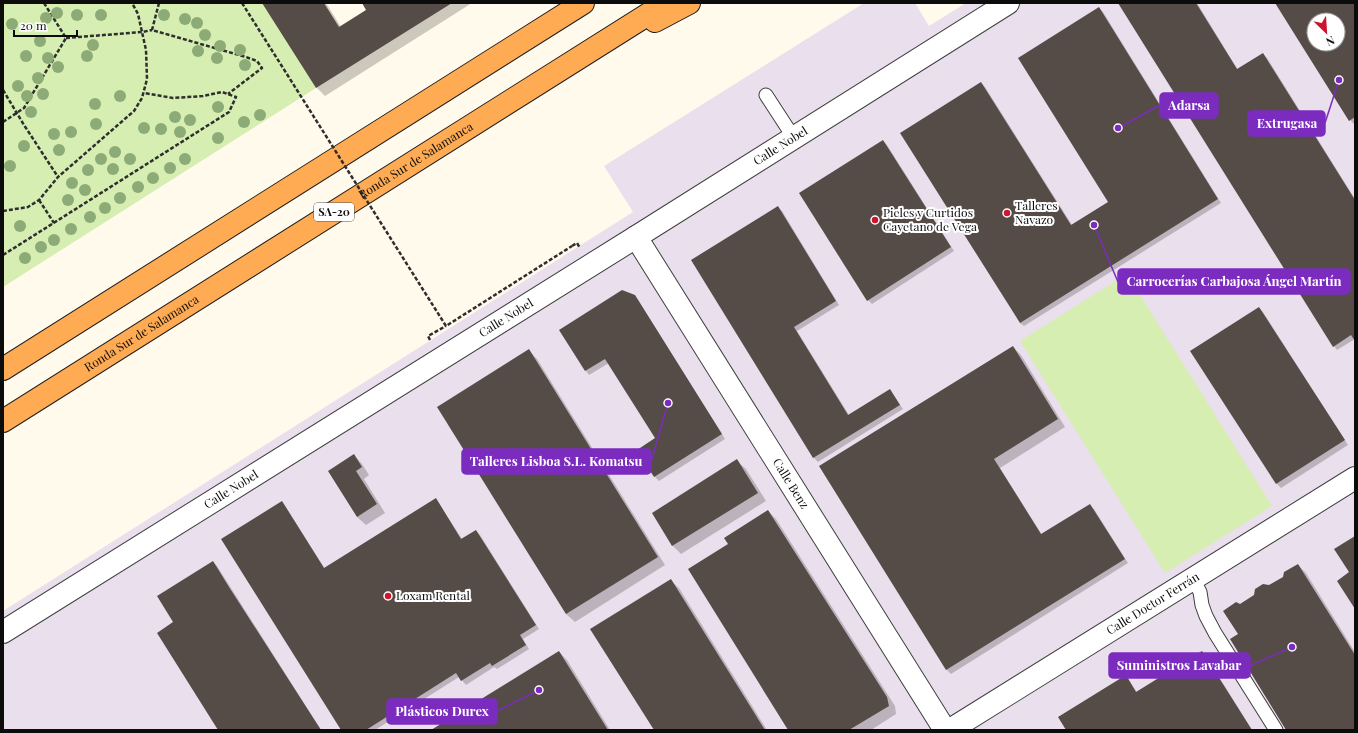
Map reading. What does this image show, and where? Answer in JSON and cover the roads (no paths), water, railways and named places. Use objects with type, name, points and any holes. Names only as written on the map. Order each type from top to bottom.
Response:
[{"type":"highway","points":[[525,40],[573,3]]},
{"type":"highway","points":[[3,369],[583,3]]},
{"type":"highway","name":"Ronda Sur de Salamanca","points":[[3,421],[666,3]]},
{"type":"highway","points":[[556,72],[689,3]]},
{"type":"street","name":"Calle Nobel","points":[[3,632],[1008,3]]},
{"type":"street","name":"Calle Benz","points":[[636,237],[945,730]]},
{"type":"street","name":"Calle Doctor Ferrán","points":[[950,730],[1355,478]]},
{"type":"lane","points":[[766,95],[794,138]]},
{"type":"lane","points":[[1193,579],[1200,592],[1202,605],[1206,616],[1215,633],[1276,730]]},
{"type":"place","name":"Extrugasa","points":[[1339,80]]},
{"type":"place","name":"Adarsa","points":[[1118,128]]},
{"type":"place","name":"Talleres Navazo","points":[[1007,213]]},
{"type":"place","name":"Pieles y Curtidos Cayetano de Vega","points":[[875,220]]},
{"type":"place","name":"Carrocerías Carbajosa Ángel Martín","points":[[1094,225]]},
{"type":"place","name":"Talleres Lisboa S.L. Komatsu","points":[[668,403]]},
{"type":"place","name":"Loxam Rental","points":[[388,596]]},
{"type":"place","name":"Suministros Lavabar","points":[[1292,647]]},
{"type":"place","name":"Plásticos Durex","points":[[539,690]]}]
